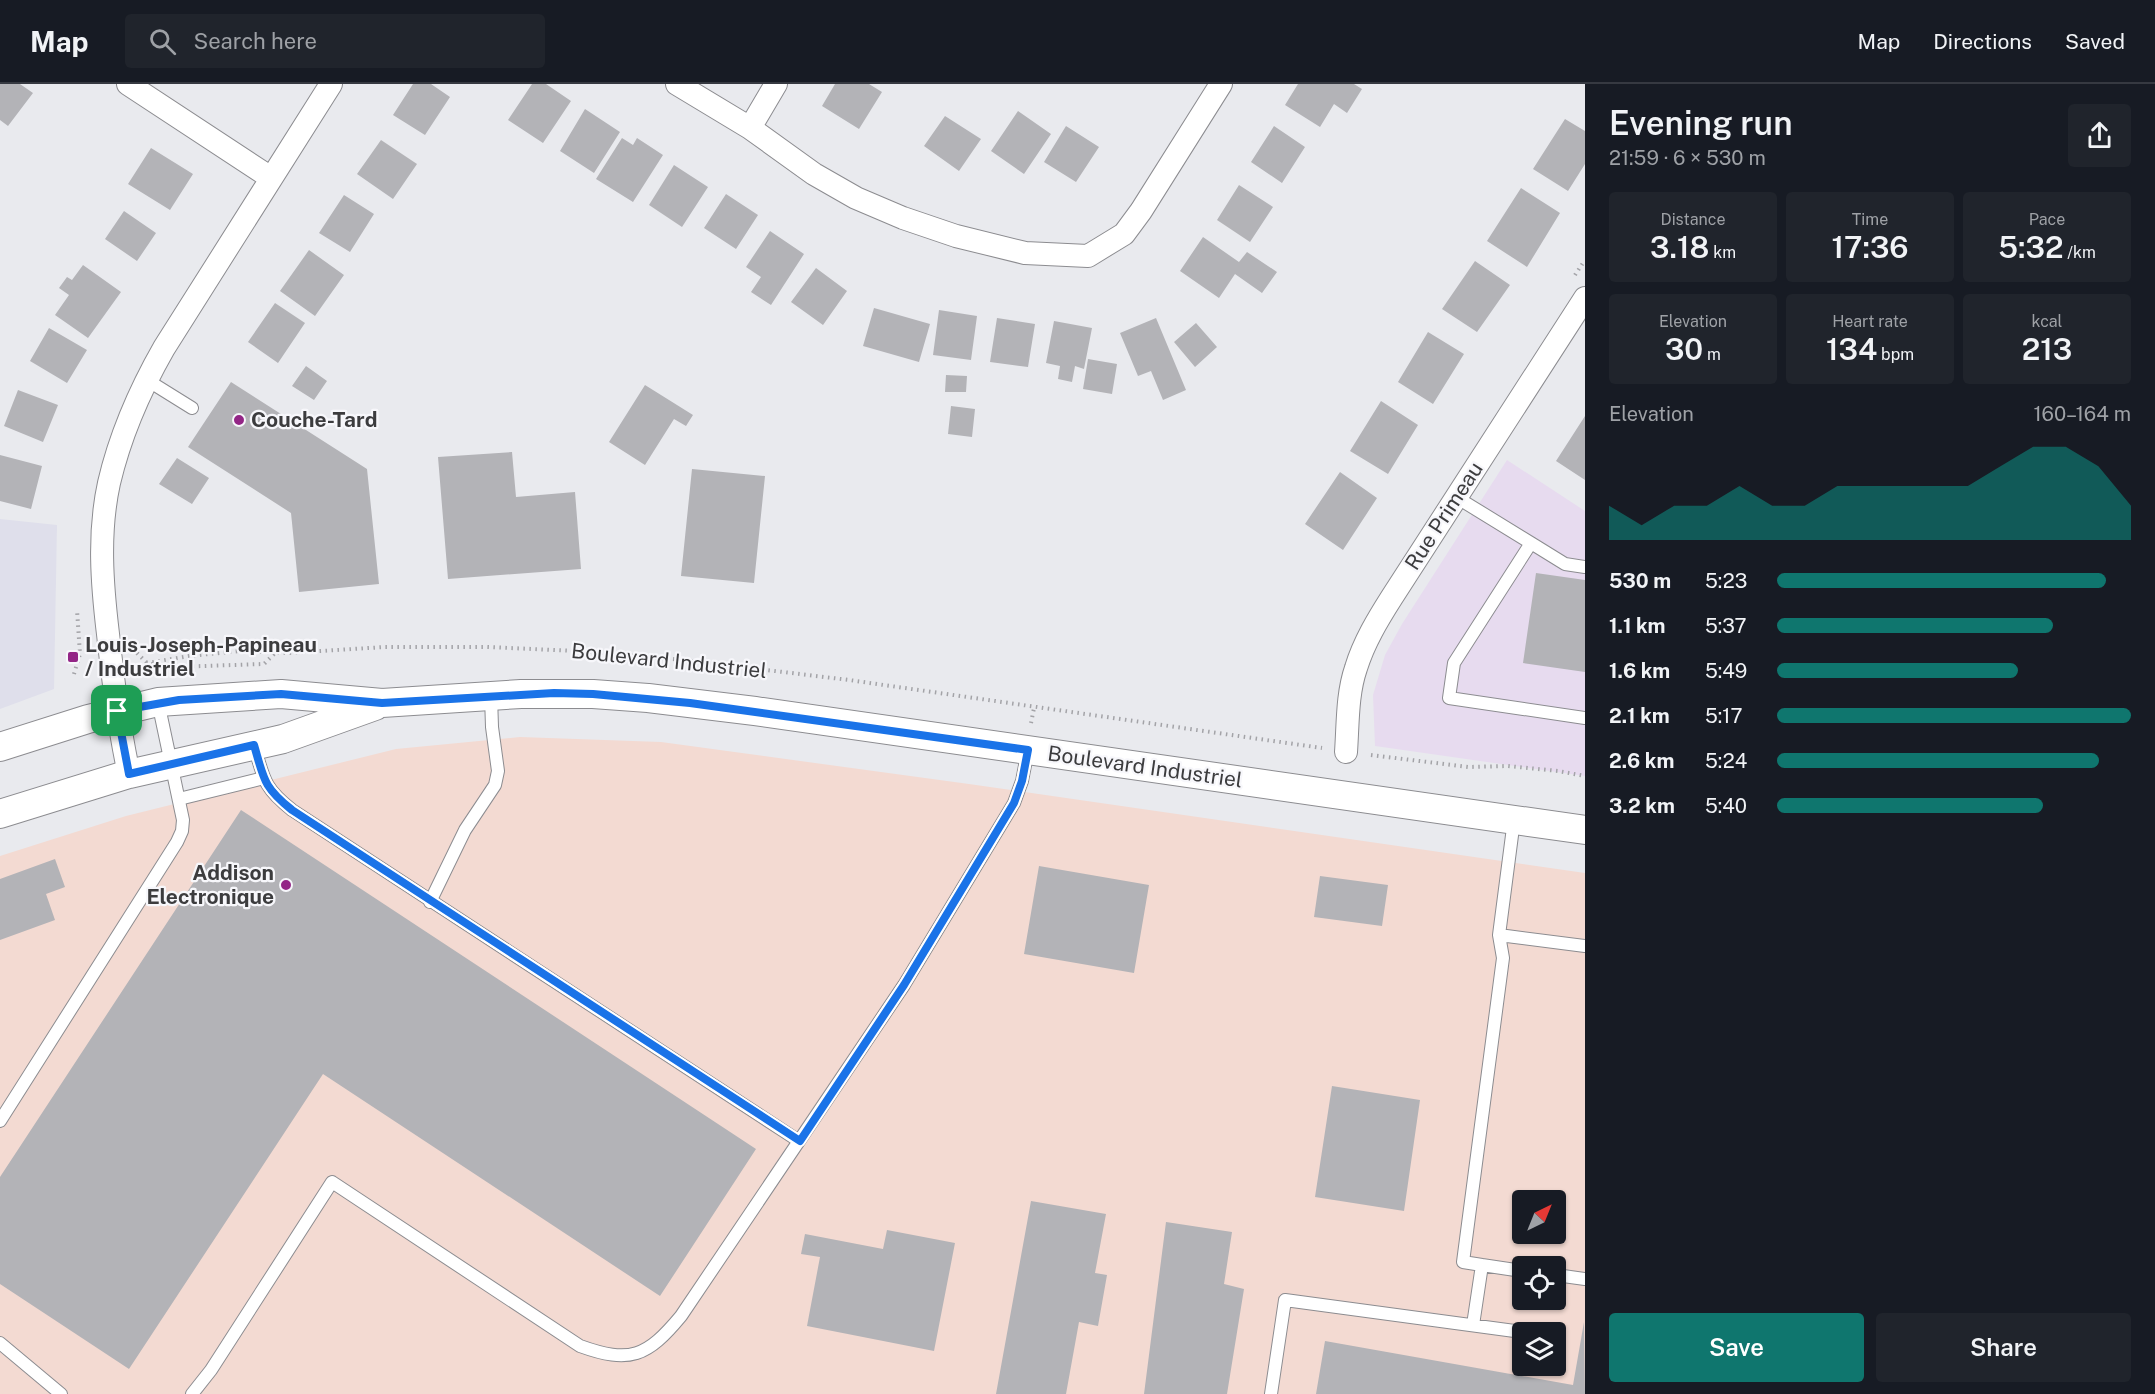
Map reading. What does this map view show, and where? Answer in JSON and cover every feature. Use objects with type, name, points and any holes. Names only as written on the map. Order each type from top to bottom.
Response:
[{"type":"street","points":[[128,84],[271,178]]},
{"type":"street","points":[[129,774],[117,711],[104,601],[102,536],[112,469],[126,427],[147,380],[178,324],[331,84]]},
{"type":"street","points":[[677,84],[750,128],[814,174],[856,198],[903,218],[956,236],[1025,253],[1088,256],[1124,234],[1142,211],[1221,84]]},
{"type":"street","points":[[750,128],[776,84]]},
{"type":"street","name":"Rue Primeau","points":[[1346,752],[1351,687],[1362,652],[1392,597],[1585,298]]},
{"type":"street","name":"Boulevard Industriel","points":[[0,747],[117,711],[158,702],[281,694],[382,703],[554,693],[648,698],[755,711],[1585,830]]},
{"type":"street","name":"Boulevard Industriel","points":[[0,814],[129,774],[283,739],[382,703]]},
{"type":"lane","points":[[147,380],[192,408]]},
{"type":"lane","points":[[1456,497],[1565,564],[1585,567]]},
{"type":"lane","points":[[1531,543],[1454,663],[1449,698],[1585,718]]},
{"type":"lane","points":[[430,902],[465,830],[495,785],[498,771],[492,727],[491,696]]},
{"type":"lane","points":[[0,1121],[182,831],[183,820],[158,702]]},
{"type":"lane","points":[[254,745],[264,778],[272,793],[292,810],[800,1141]]},
{"type":"lane","points":[[192,1394],[211,1370],[332,1182],[580,1346],[599,1353],[617,1356],[635,1355],[659,1340],[681,1316],[904,985],[1014,803],[1022,781],[1028,750]]},
{"type":"lane","points":[[179,799],[264,778]]},
{"type":"lane","points":[[1512,1270],[1463,1262],[1503,958],[1499,935],[1514,820]]},
{"type":"lane","points":[[1499,935],[1585,946]]},
{"type":"lane","points":[[1473,1325],[1482,1265]]},
{"type":"lane","points":[[1566,1276],[1585,1279]]},
{"type":"lane","points":[[1271,1394],[1285,1300],[1512,1331]]},
{"type":"lane","points":[[0,1343],[61,1394]]},
{"type":"path","name":"Boulevard Industriel","points":[[147,663],[240,651],[275,653],[367,650],[385,647],[487,647],[684,660],[849,680],[1310,746]]},
{"type":"path","points":[[134,650],[147,663]]},
{"type":"path","name":"Boulevard Industriel","points":[[147,663],[173,667],[264,664],[275,653]]},
{"type":"path","points":[[1379,756],[1468,767],[1508,766],[1585,776]]},
{"type":"shaded area","points":[[1507,460],[1585,511],[1585,776],[1375,746],[1373,695],[1385,655],[1402,624]]},
{"type":"shaded area","points":[[0,519],[57,525],[54,689],[0,709]]},
{"type":"shaded area","points":[[520,737],[661,742],[1585,873],[1585,1394],[0,1394],[0,856],[126,816],[396,749]]},
{"type":"building","points":[[0,84],[20,84],[33,93],[8,126],[0,120]]},
{"type":"building","points":[[413,84],[431,84],[450,97],[425,135],[393,115]]},
{"type":"building","points":[[532,84],[546,84],[571,101],[543,143],[508,120]]},
{"type":"building","points":[[835,84],[869,84],[882,92],[859,129],[822,106]]},
{"type":"building","points":[[1298,84],[1354,84],[1362,89],[1347,113],[1334,104],[1320,127],[1285,105]]},
{"type":"building","points":[[585,109],[620,132],[594,173],[560,151]]},
{"type":"building","points":[[1018,111],[1051,134],[1024,174],[991,151]]},
{"type":"building","points":[[945,116],[981,139],[959,171],[924,146]]},
{"type":"building","points":[[1565,119],[1585,131],[1585,164],[1568,191],[1533,169]]},
{"type":"building","points":[[1066,126],[1099,147],[1076,182],[1044,162]]},
{"type":"building","points":[[1274,126],[1305,147],[1282,183],[1251,162]]},
{"type":"building","points":[[622,138],[633,145],[637,138],[663,155],[633,202],[596,179]]},
{"type":"building","points":[[381,140],[417,164],[393,199],[357,174]]},
{"type":"building","points":[[151,148],[193,174],[170,210],[128,184]]},
{"type":"building","points":[[674,165],[708,187],[682,227],[649,205]]},
{"type":"building","points":[[1239,185],[1273,207],[1250,242],[1217,220]]},
{"type":"building","points":[[1521,188],[1560,213],[1527,267],[1487,241]]},
{"type":"building","points":[[726,194],[758,215],[736,249],[704,228]]},
{"type":"building","points":[[344,195],[374,214],[350,252],[319,233]]},
{"type":"building","points":[[124,211],[156,233],[137,261],[105,239]]},
{"type":"building","points":[[770,231],[804,254],[771,305],[751,292],[761,277],[746,267]]},
{"type":"building","points":[[1203,237],[1239,262],[1247,252],[1277,272],[1262,293],[1235,274],[1219,298],[1180,271]]},
{"type":"building","points":[[309,250],[344,275],[315,316],[280,291]]},
{"type":"building","points":[[1475,261],[1510,285],[1477,332],[1442,309]]},
{"type":"building","points":[[83,265],[121,292],[88,338],[55,315],[69,295],[59,288],[67,277],[72,280]]},
{"type":"building","points":[[816,268],[847,291],[823,325],[791,302]]},
{"type":"building","points":[[275,303],[305,323],[278,363],[248,342]]},
{"type":"building","points":[[874,308],[930,324],[919,362],[863,346]]},
{"type":"building","points":[[939,310],[977,316],[971,360],[933,355]]},
{"type":"building","points":[[997,318],[1035,324],[1028,367],[990,362]]},
{"type":"building","points":[[1156,318],[1186,390],[1163,400],[1151,371],[1138,376],[1120,333]]},
{"type":"building","points":[[1054,321],[1092,328],[1084,369],[1075,366],[1072,382],[1058,379],[1060,366],[1046,363]]},
{"type":"building","points":[[1196,323],[1217,347],[1195,367],[1174,342]]},
{"type":"building","points":[[49,328],[87,350],[67,383],[30,361]]},
{"type":"building","points":[[1428,332],[1464,354],[1433,404],[1398,382]]},
{"type":"building","points":[[1088,359],[1117,364],[1112,394],[1083,389]]},
{"type":"building","points":[[306,366],[327,381],[314,400],[292,386]]},
{"type":"building","points":[[946,375],[967,376],[966,392],[945,392]]},
{"type":"building","points":[[231,382],[367,469],[379,584],[299,592],[291,513],[188,447]]},
{"type":"building","points":[[645,385],[693,415],[686,426],[674,419],[645,465],[609,442]]},
{"type":"building","points":[[18,390],[58,405],[43,442],[4,426]]},
{"type":"building","points":[[1381,401],[1418,425],[1388,474],[1350,451]]},
{"type":"building","points":[[951,406],[975,409],[972,437],[948,434]]},
{"type":"building","points":[[1585,416],[1585,480],[1556,461]]},
{"type":"building","points":[[512,452],[516,497],[575,492],[581,569],[448,579],[438,457]]},
{"type":"building","points":[[0,455],[42,466],[31,509],[0,501]]},
{"type":"building","points":[[177,458],[209,478],[192,504],[159,484]]},
{"type":"building","points":[[692,469],[765,476],[754,583],[681,576]]},
{"type":"building","points":[[1340,472],[1377,498],[1343,550],[1305,524]]},
{"type":"building","points":[[1536,573],[1585,580],[1585,672],[1523,663]]},
{"type":"building","points":[[241,810],[756,1149],[660,1296],[323,1074],[129,1369],[0,1284],[0,1177]]},
{"type":"building","points":[[55,859],[65,887],[46,894],[55,920],[0,940],[0,879]]},
{"type":"building","points":[[1039,866],[1149,885],[1134,973],[1024,954]]},
{"type":"building","points":[[1320,876],[1388,885],[1382,926],[1314,917]]},
{"type":"building","points":[[1332,1086],[1420,1100],[1404,1211],[1315,1197]]},
{"type":"building","points":[[1031,1201],[1106,1214],[1095,1273],[1107,1275],[1098,1326],[1079,1322],[1066,1394],[996,1394]]},
{"type":"building","points":[[1166,1222],[1232,1232],[1224,1284],[1244,1289],[1227,1394],[1144,1394]]},
{"type":"building","points":[[887,1230],[955,1243],[934,1351],[807,1326],[820,1257],[801,1254],[805,1234],[883,1249]]},
{"type":"building","points":[[1584,1322],[1585,1394],[1316,1394],[1325,1341],[1573,1385]]},
{"type":"place","name":"Couche-Tard","points":[[239,420]]},
{"type":"place","name":"Louis-Joseph-Papineau / Industriel","points":[[73,657]]},
{"type":"place","name":"Addison Electronique","points":[[286,885]]},
{"type":"route","points":[[281,694],[382,703],[521,694],[593,694],[755,711],[1028,750],[1022,781],[1014,803],[904,985],[800,1141],[292,810],[272,793],[266,784],[254,745],[129,774],[117,711],[158,702],[281,694]]}]
